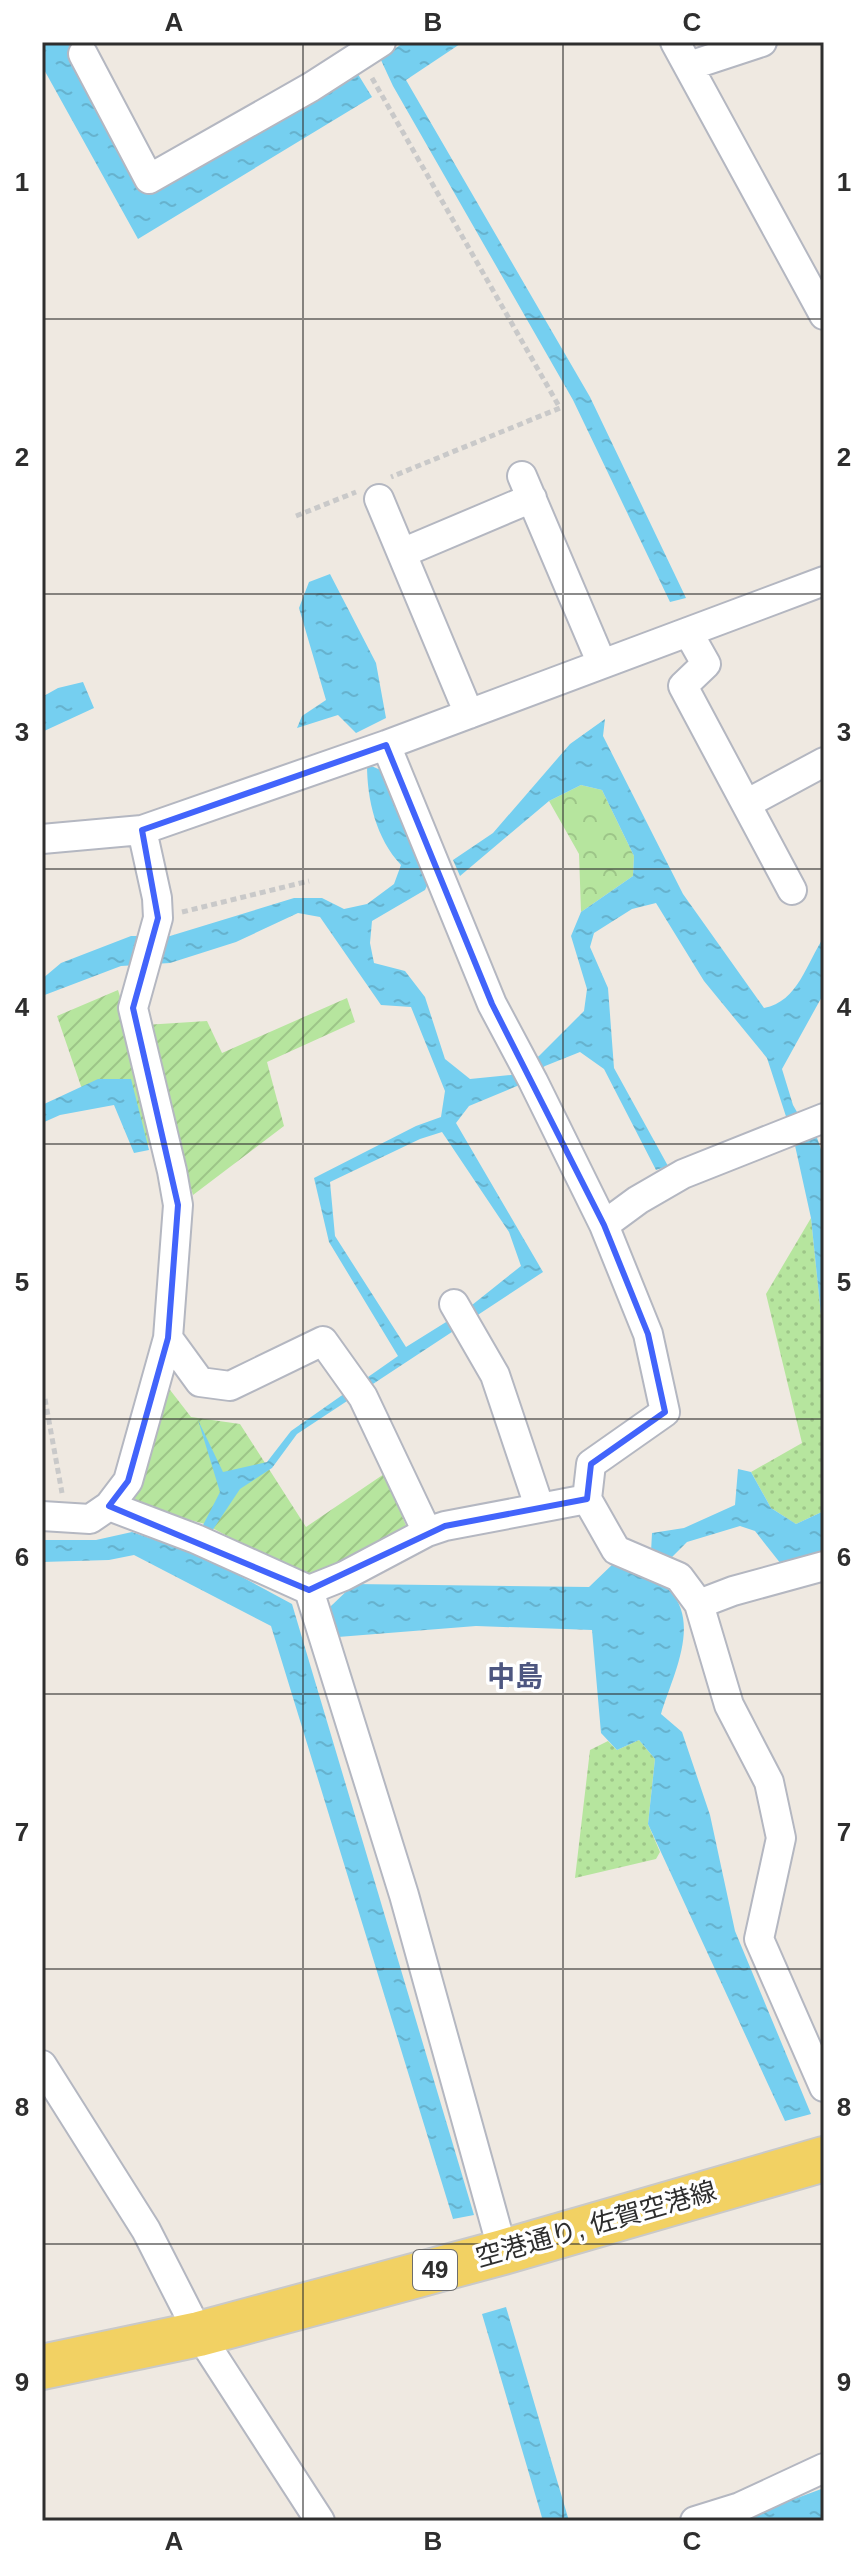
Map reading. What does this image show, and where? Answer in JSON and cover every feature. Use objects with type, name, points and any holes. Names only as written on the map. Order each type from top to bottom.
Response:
[{"type":"main road","name":"空港通り, 佐賀空港線","points":[[42,2367],[199,2334],[503,2252],[824,2159]]},
{"type":"street","points":[[762,42],[682,54],[824,315]]},
{"type":"street","points":[[83,54],[149,179],[311,87],[370,49]]},
{"type":"street","points":[[402,553],[527,487],[602,664]]},
{"type":"street","points":[[378,488],[469,714]]},
{"type":"street","points":[[42,839],[142,830],[386,745],[824,581]]},
{"type":"street","points":[[688,632],[706,664],[683,686],[792,890]]},
{"type":"street","points":[[386,745],[492,1004],[604,1225],[648,1334],[665,1412],[591,1464],[587,1499],[616,1550],[679,1577],[699,1604],[729,1705],[769,1782],[781,1838],[759,1939],[824,2087]]},
{"type":"street","points":[[746,804],[824,762]]},
{"type":"street","points":[[54,1517],[90,1519],[109,1506],[128,1481],[168,1338],[178,1205],[133,1008],[155,923],[157,898],[142,830]]},
{"type":"street","points":[[604,1225],[638,1200],[683,1174],[807,1124]]},
{"type":"street","points":[[454,1304],[495,1375],[539,1506]]},
{"type":"street","points":[[168,1338],[200,1382],[230,1386],[323,1341],[357,1388],[427,1532]]},
{"type":"street","points":[[109,1506],[196,1539],[309,1590],[344,1576],[427,1532],[539,1506],[587,1499]]},
{"type":"street","points":[[699,1604],[733,1591],[824,1566]]},
{"type":"street","points":[[309,1590],[404,1895],[503,2252]]},
{"type":"street","points":[[42,2065],[146,2230],[199,2334],[320,2521]]},
{"type":"street","points":[[695,2521],[740,2507],[824,2468]]},
{"type":"path","points":[[296,516],[378,488],[560,408],[370,49]]},
{"type":"path","points":[[155,923],[309,881]]},
{"type":"path","points":[[45,1399],[54,1517]]},
{"type":"highlighted area","points":[[386,745],[492,1004],[604,1225],[648,1334],[665,1412],[591,1464],[587,1499],[445,1526],[309,1590],[109,1506],[128,1481],[168,1338],[178,1205],[133,1008],[158,918],[142,830]]},
{"type":"green space","points":[[581,785],[602,790],[634,856],[633,876],[581,912],[579,854],[549,801]]},
{"type":"green space","points":[[118,990],[129,1026],[207,1021],[222,1053],[347,998],[355,1022],[267,1062],[284,1126],[193,1195],[175,1136],[142,1145],[125,1093],[84,1095],[57,1016]]},
{"type":"green space","points":[[811,1218],[824,1344],[824,1511],[796,1524],[771,1508],[751,1472],[802,1443],[766,1294]]},
{"type":"green space","points":[[167,1386],[191,1417],[240,1424],[306,1527],[384,1474],[408,1530],[311,1581],[205,1524],[133,1505]]},
{"type":"green space","points":[[639,1740],[655,1759],[648,1824],[660,1852],[656,1859],[575,1878],[590,1750],[608,1741],[617,1750]]},
{"type":"water","points":[[42,42],[82,42],[69,50],[150,194],[356,71],[372,97],[138,239],[42,66]]},
{"type":"water","points":[[405,42],[463,42],[406,80],[590,397],[686,598],[670,602],[573,400],[393,86],[380,58]]},
{"type":"water","points":[[330,574],[376,663],[386,718],[356,733],[338,715],[297,728],[302,716],[326,700],[299,608],[309,582]]},
{"type":"water","points":[[83,682],[94,708],[42,732],[42,697],[58,688]]},
{"type":"water","points":[[605,719],[603,736],[683,894],[764,1008],[776,1004],[793,989],[824,937],[824,993],[782,1069],[793,1105],[809,1133],[815,1132],[824,1158],[824,1344],[811,1218],[794,1141],[767,1058],[704,981],[656,903],[632,909],[594,933],[590,947],[608,988],[614,1068],[668,1166],[656,1170],[604,1069],[580,1052],[545,1066],[517,1086],[469,1106],[456,1123],[543,1272],[297,1434],[272,1468],[240,1489],[208,1537],[200,1531],[220,1492],[198,1420],[223,1472],[267,1462],[291,1431],[398,1356],[329,1242],[314,1178],[416,1126],[441,1117],[445,1091],[411,1007],[381,1005],[320,917],[298,913],[236,942],[170,963],[121,966],[42,996],[42,979],[61,963],[131,936],[170,936],[294,898],[322,898],[344,909],[367,904],[394,884],[401,865],[379,831],[369,791],[367,764],[385,772],[421,870],[433,873],[425,890],[372,921],[370,943],[374,963],[405,971],[425,997],[445,1059],[470,1079],[511,1075],[539,1056],[584,1011],[587,989],[571,936],[581,912],[633,876],[634,856],[602,790],[581,785],[549,801],[460,876],[453,860],[493,833],[570,744]],"holes":[[[442,1132],[509,1232],[521,1266],[467,1309],[406,1347],[335,1236],[330,1182],[420,1139]]]},
{"type":"water","points":[[98,1079],[131,1079],[149,1150],[134,1153],[114,1105],[60,1115],[42,1123],[42,1105]]},
{"type":"water","points":[[738,1469],[751,1472],[771,1508],[796,1524],[824,1511],[824,1553],[781,1564],[755,1531],[740,1526],[687,1542],[672,1557],[651,1552],[652,1533],[684,1528],[735,1505]]},
{"type":"water","points":[[132,1532],[205,1557],[292,1604],[474,2215],[453,2219],[271,1626],[134,1555],[109,1560],[42,1562],[42,1540],[96,1540]]},
{"type":"water","points":[[615,1562],[659,1583],[670,1591],[679,1604],[684,1635],[677,1668],[661,1714],[682,1732],[710,1815],[735,1931],[811,2114],[785,2121],[648,1824],[655,1759],[639,1740],[617,1750],[601,1733],[592,1630],[476,1626],[338,1637],[332,1622],[330,1607],[354,1584],[589,1587]]},
{"type":"water","points":[[506,2307],[569,2521],[543,2521],[482,2314]]},
{"type":"water","points":[[824,2488],[824,2521],[732,2521],[740,2519]]},
{"type":"district","name":"中島","points":[[515,1676]]}]
